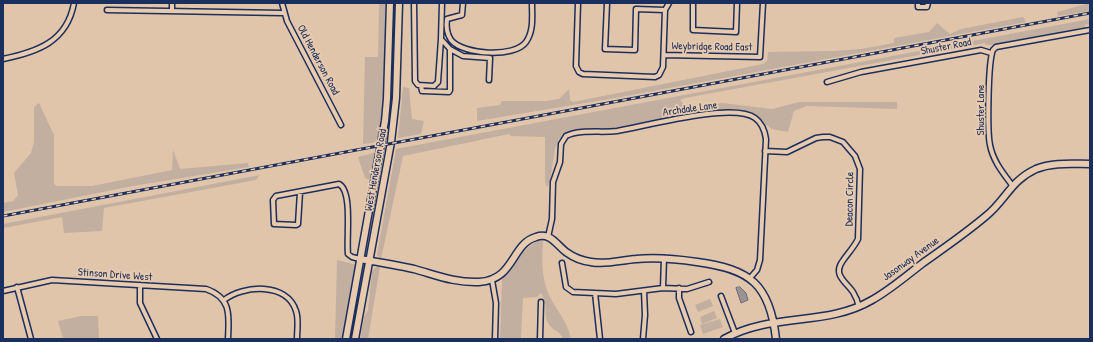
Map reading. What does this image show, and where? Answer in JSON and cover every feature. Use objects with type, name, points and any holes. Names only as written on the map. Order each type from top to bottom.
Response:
[{"type":"street","points":[[3,59],[39,50],[51,42],[65,27],[74,3]]},
{"type":"street","points":[[172,3],[172,11]]},
{"type":"street","name":"Old Henderson Road","points":[[282,3],[283,13],[341,125]]},
{"type":"street","name":"West Henderson Road","points":[[346,339],[385,121],[390,3]]},
{"type":"street","name":"West Henderson Road","points":[[355,339],[394,122],[399,3]]},
{"type":"street","points":[[414,3],[415,81],[418,86],[434,86],[438,82],[442,39],[442,3]]},
{"type":"street","points":[[463,3],[462,15],[447,19],[448,33],[452,41],[462,48],[474,51],[506,53],[523,46],[529,37],[532,3]]},
{"type":"street","name":"Weybridge Road East","points":[[578,3],[576,66],[579,72],[583,74],[655,77],[662,72],[665,10]]},
{"type":"street","points":[[607,3],[605,49],[635,50],[636,9],[665,10],[669,3]]},
{"type":"street","points":[[692,3],[693,30],[736,32],[737,3]]},
{"type":"street","name":"Weybridge Road East","points":[[664,55],[760,58],[763,3]]},
{"type":"street","points":[[918,3],[918,7],[922,8],[927,7],[928,3]]},
{"type":"street","points":[[106,10],[283,13]]},
{"type":"street","points":[[992,53],[996,47],[1090,30]]},
{"type":"street","points":[[442,39],[450,49],[463,56],[490,58],[489,80]]},
{"type":"street","points":[[421,86],[422,91],[449,92],[450,49]]},
{"type":"street","name":"Shuster Road","points":[[828,82],[861,72],[981,50],[992,53]]},
{"type":"street","name":"Shuster Lane","points":[[992,53],[988,126],[990,146],[1000,170],[1012,185]]},
{"type":"street","name":"Archdale Lane","points":[[548,237],[552,219],[553,182],[560,162],[561,144],[568,134],[618,131],[714,113],[742,114],[756,118],[762,126],[765,134],[760,260],[757,270],[750,278]]},
{"type":"street","name":"Deacon Circle","points":[[765,151],[788,152],[816,138],[830,137],[843,142],[855,156],[860,168],[858,239],[853,249],[842,262],[839,272],[840,278],[853,292],[859,307]]},
{"type":"street","name":"Jasonway Avenue","points":[[724,339],[756,325],[840,314],[859,307],[898,281],[987,215],[1012,185],[1028,173],[1043,166],[1058,164],[1090,164]]},
{"type":"street","points":[[300,192],[298,224],[274,224],[274,198],[300,192],[336,184],[342,186],[347,202],[348,254],[352,257],[415,270],[456,281],[478,282],[492,280],[505,271],[529,240],[537,236],[548,237],[554,240],[570,255],[588,262],[603,263],[637,259],[664,258],[733,269],[750,278],[766,299],[774,322],[776,339]]},
{"type":"street","points":[[663,288],[664,258]]},
{"type":"street","points":[[562,263],[568,289],[573,292],[616,294],[663,288],[690,289],[709,282]]},
{"type":"street","name":"Stinson Drive West","points":[[3,290],[43,281],[61,280],[140,286],[200,288],[213,291],[224,300]]},
{"type":"street","points":[[492,280],[496,303],[495,339]]},
{"type":"street","points":[[140,286],[140,303],[157,339]]},
{"type":"street","points":[[17,287],[31,339]]},
{"type":"street","points":[[678,288],[679,298],[691,332]]},
{"type":"street","points":[[228,339],[228,310],[224,300],[234,294],[246,290],[266,290],[281,293],[291,301],[297,312],[297,339]]},
{"type":"street","points":[[643,339],[645,315],[644,291]]},
{"type":"street","points":[[595,293],[600,339]]},
{"type":"street","points":[[721,296],[735,333]]},
{"type":"street","points":[[540,339],[541,302]]},
{"type":"shaded area","points":[[379,3],[387,3],[384,105],[379,142],[363,144],[365,57],[378,57]]},
{"type":"shaded area","points":[[1090,3],[1090,11],[1058,16],[1057,12]]},
{"type":"shaded area","points":[[1023,17],[1026,22],[621,97],[477,121],[477,108],[500,105],[502,101],[546,101],[559,99],[569,89],[570,100],[573,102],[763,64],[767,61],[768,52],[861,49],[894,43],[894,38],[929,32],[937,23],[950,34],[961,29]]},
{"type":"shaded area","points":[[1090,19],[1090,24],[1085,25],[1086,28],[991,45],[986,45],[985,43],[680,100],[688,108],[722,103],[772,109],[799,102],[897,102],[897,109],[807,106],[794,111],[788,132],[772,129],[751,113],[720,111],[608,129],[575,131],[559,139],[555,149],[550,181],[547,187],[545,182],[545,137],[511,136],[509,134],[403,156],[381,259],[377,255],[396,149]]},
{"type":"shaded area","points":[[403,87],[409,88],[412,119],[424,121],[421,134],[398,138]]},
{"type":"shaded area","points":[[39,103],[54,135],[54,184],[57,186],[92,186],[172,170],[173,150],[180,169],[248,163],[249,167],[133,186],[3,212],[3,203],[13,201],[18,195],[14,173],[31,153],[34,142],[34,107]]},
{"type":"shaded area","points":[[377,152],[370,180],[365,178],[358,157]]},
{"type":"shaded area","points":[[260,175],[256,180],[104,208],[102,231],[64,233],[62,217],[3,228],[3,224]]},
{"type":"shaded area","points":[[543,240],[542,254],[546,288],[562,316],[571,339],[563,339],[560,334],[550,326],[546,317],[545,302],[541,293],[537,297],[523,298],[521,339],[500,339],[502,279],[525,250],[537,241]]},
{"type":"shaded area","points":[[337,260],[357,265],[343,339],[335,339]]},
{"type":"shaded area","points":[[377,266],[380,267],[368,339],[360,339],[364,317],[368,310],[372,271]]},
{"type":"shaded area","points":[[740,287],[746,293],[748,300],[741,303],[736,288]]},
{"type":"shaded area","points":[[710,299],[713,306],[698,312],[695,305]]},
{"type":"shaded area","points":[[714,311],[717,318],[702,324],[700,317]]},
{"type":"shaded area","points":[[81,316],[98,316],[99,339],[63,339],[58,321]]},
{"type":"shaded area","points":[[720,319],[723,327],[703,334],[700,325]]},
{"type":"railway","points":[[3,216],[1090,13]]}]
